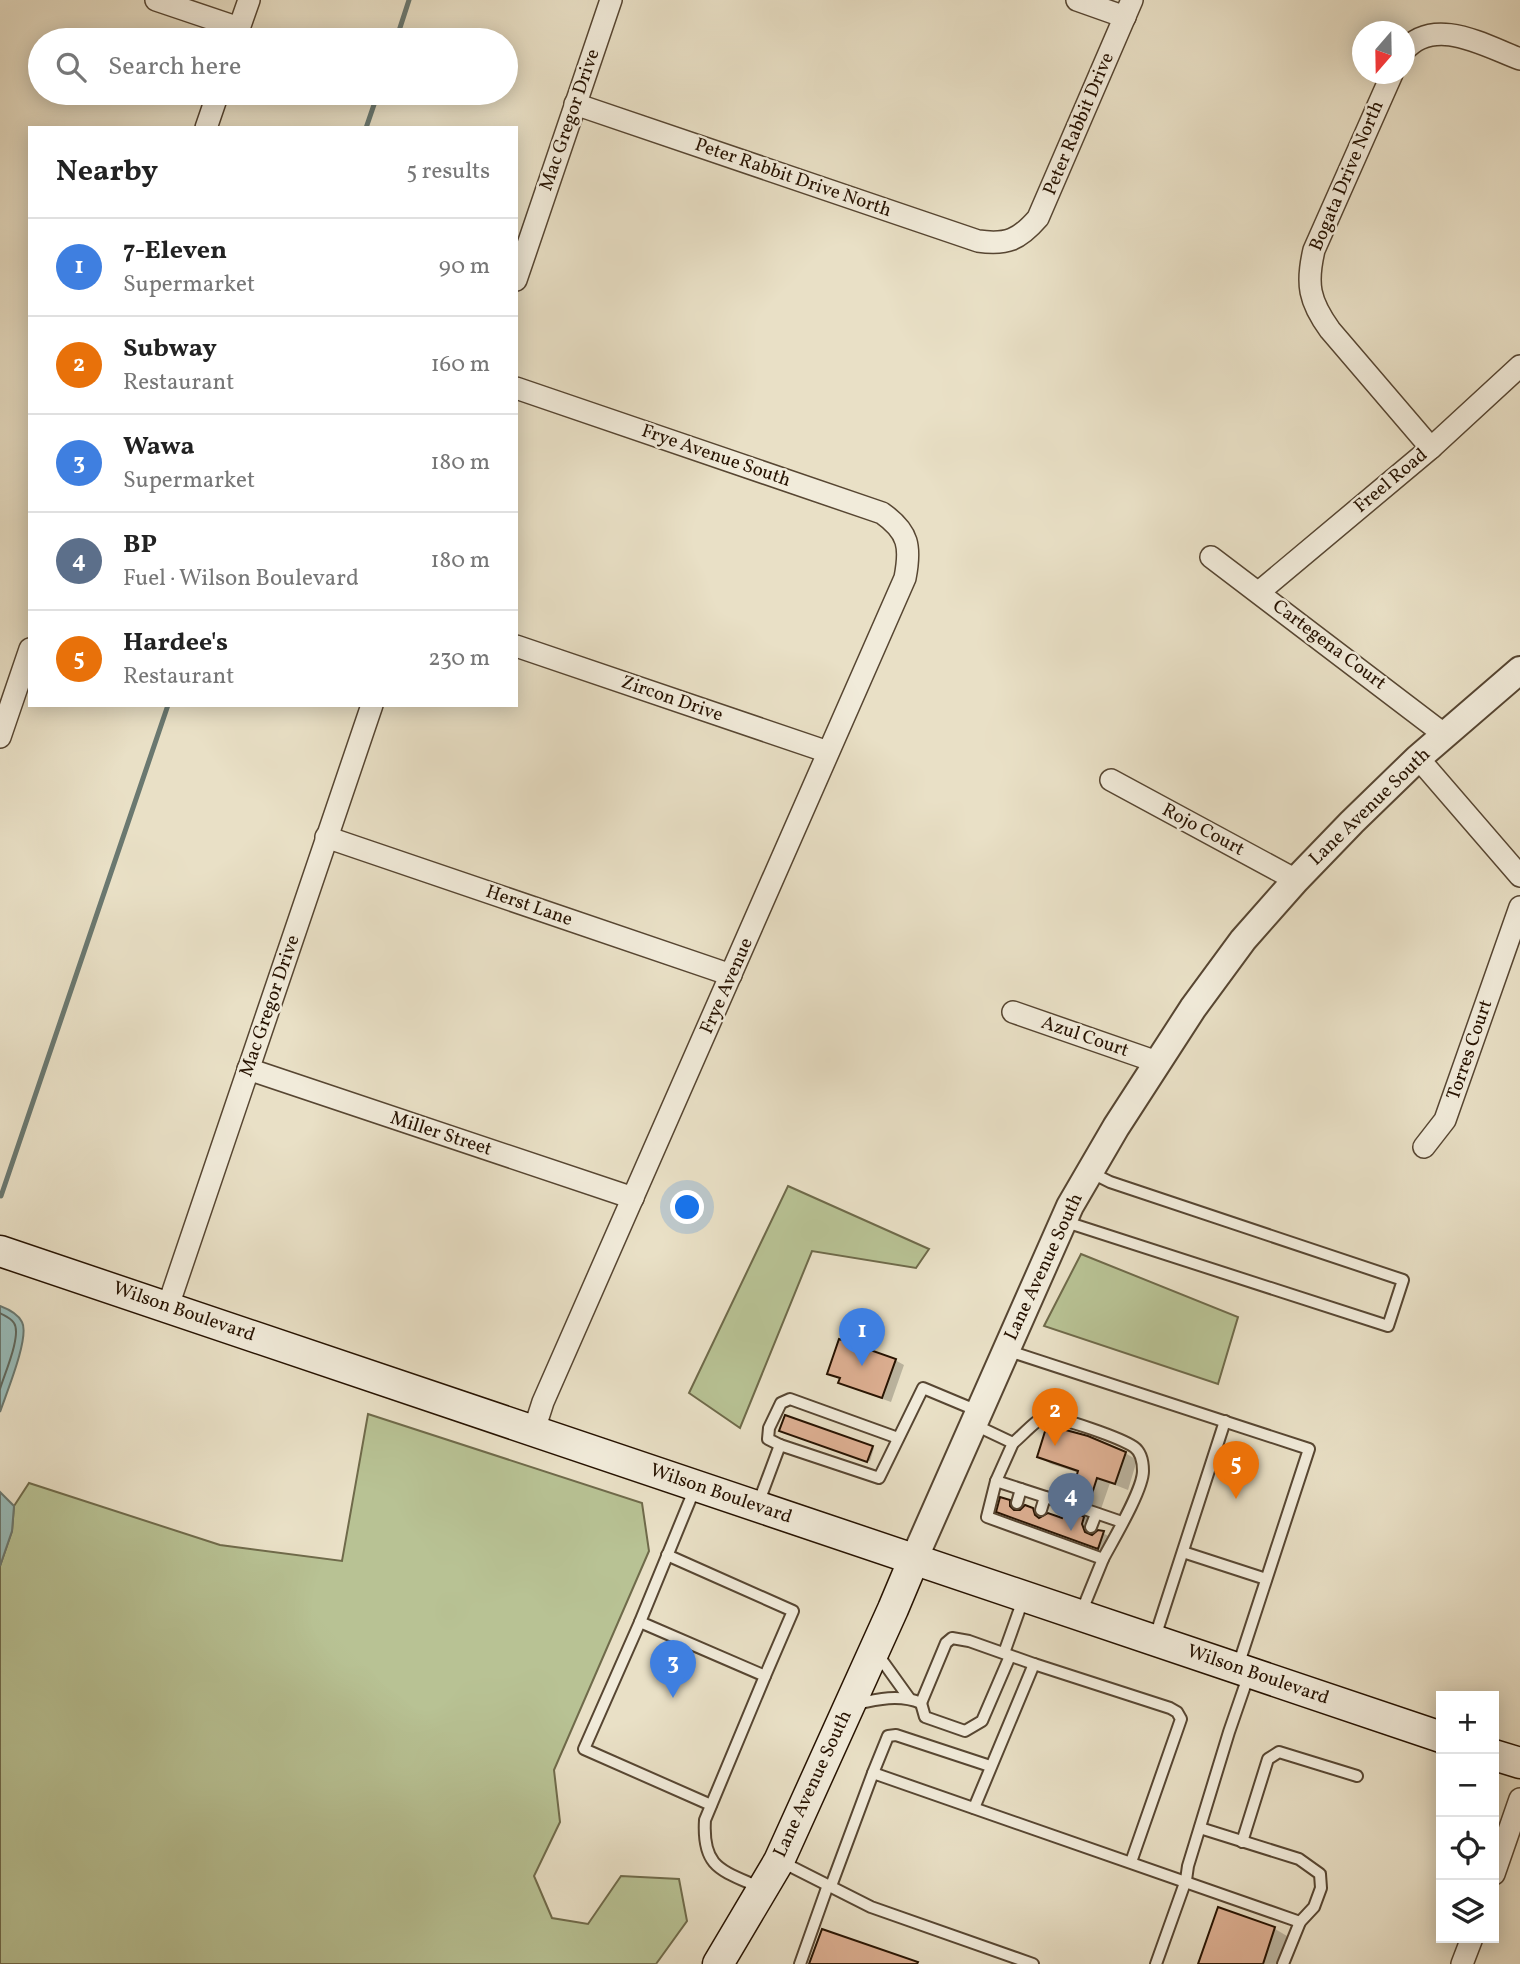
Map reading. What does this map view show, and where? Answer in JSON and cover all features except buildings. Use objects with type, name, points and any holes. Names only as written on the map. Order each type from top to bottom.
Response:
[{"type":"main road","name":"Wilson Boulevard","points":[[0,1251],[1436,1735]]},
{"type":"main road","name":"Lane Avenue South","points":[[718,1964],[779,1861],[914,1559]]},
{"type":"main road","points":[[1499,1757],[1520,1763]]},
{"type":"street","points":[[156,0],[223,28]]},
{"type":"street","points":[[239,28],[249,0]]},
{"type":"street","name":"Mac Gregor Drive","points":[[518,274],[611,0]]},
{"type":"street","points":[[1077,0],[1129,8]]},
{"type":"street","name":"Peter Rabbit Drive","points":[[1013,240],[1026,232],[1038,218],[1129,8]]},
{"type":"street","points":[[1415,41],[1423,36],[1455,35],[1520,59]]},
{"type":"street","name":"Bogata Drive North","points":[[1388,84],[1314,250],[1309,270],[1310,291],[1316,312],[1431,447]]},
{"type":"street","name":"Peter Rabbit Drive North","points":[[575,104],[978,241],[996,243],[1013,240]]},
{"type":"street","points":[[207,126],[214,105]]},
{"type":"street","name":"Freel Road","points":[[1259,592],[1431,447],[1520,366]]},
{"type":"street","name":"Frye Avenue South","points":[[518,389],[882,513],[897,524],[906,539]]},
{"type":"street","name":"Frye Avenue","points":[[534,1430],[543,1402],[905,578],[909,558],[906,539]]},
{"type":"street","name":"Cartegena Court","points":[[1212,558],[1445,735]]},
{"type":"street","name":"Zircon Drive","points":[[518,647],[828,752]]},
{"type":"street","points":[[0,737],[28,655]]},
{"type":"street","name":"Lane Avenue South","points":[[914,1559],[1063,1221],[1157,1062],[1193,1008],[1243,940],[1296,880],[1418,758],[1520,670]]},
{"type":"street","name":"Mac Gregor Drive","points":[[168,1306],[371,707]]},
{"type":"street","points":[[1418,758],[1520,876]]},
{"type":"street","name":"Rojo Court","points":[[1111,780],[1296,880]]},
{"type":"street","name":"Herst Lane","points":[[326,837],[731,975]]},
{"type":"street","name":"Torres Court","points":[[1424,1147],[1446,1120],[1520,907]]},
{"type":"street","name":"Azul Court","points":[[1013,1012],[1157,1062]]},
{"type":"street","name":"Miller Street","points":[[248,1069],[634,1198]]},
{"type":"street","points":[[1499,1860],[1520,1799]]},
{"type":"street","points":[[1462,1964],[1470,1943]]},
{"type":"lane","points":[[1063,1221],[1388,1326],[1403,1280],[1110,1182],[1090,1172]]},
{"type":"lane","points":[[1006,1350],[1309,1449],[1266,1579],[1229,1732],[1186,1880],[1156,1964]]},
{"type":"lane","points":[[898,1438],[790,1399],[780,1403],[769,1428],[768,1439],[878,1478],[898,1438],[923,1388],[975,1417],[1013,1443]]},
{"type":"lane","points":[[1080,1615],[1143,1475],[1142,1459],[1135,1447],[1088,1428],[1047,1417],[1039,1419],[1013,1443],[996,1480],[987,1517],[1084,1549],[1103,1559]]},
{"type":"lane","points":[[1154,1640],[1225,1421]]},
{"type":"lane","points":[[757,1507],[780,1445]]},
{"type":"lane","points":[[996,1480],[1065,1504],[1060,1517]]},
{"type":"lane","points":[[696,1485],[584,1749],[711,1805]]},
{"type":"lane","points":[[1017,1503],[1021,1489]]},
{"type":"lane","points":[[1041,1510],[1045,1497]]},
{"type":"lane","points":[[1091,1527],[1091,1512],[1122,1522]]},
{"type":"lane","points":[[1183,1552],[1266,1579]]},
{"type":"lane","points":[[667,1555],[793,1611],[705,1820],[704,1841],[708,1857],[718,1867],[763,1889]]},
{"type":"lane","points":[[1024,1596],[1007,1654],[982,1721],[965,1731],[925,1717],[921,1703],[946,1643],[952,1638],[969,1641],[1007,1654],[1034,1664],[1170,1708],[1177,1712],[1181,1719],[1131,1862]]},
{"type":"lane","points":[[639,1622],[765,1676]]},
{"type":"lane","points":[[874,1650],[909,1698]]},
{"type":"lane","points":[[974,1808],[1034,1664]]},
{"type":"lane","points":[[849,1705],[909,1698],[921,1703]]},
{"type":"lane","points":[[800,1964],[888,1736],[896,1735],[990,1766]]},
{"type":"lane","points":[[1242,1842],[1268,1759],[1279,1752],[1357,1776]]},
{"type":"lane","points":[[873,1773],[1300,1922]]},
{"type":"lane","points":[[1200,1828],[1299,1859],[1320,1874],[1321,1888],[1314,1907],[1300,1922],[1283,1964]]},
{"type":"lane","points":[[779,1861],[871,1907],[1033,1964]]},
{"type":"green space","points":[[788,1186],[929,1249],[916,1268],[812,1251],[740,1428],[689,1393]]},
{"type":"green space","points":[[1081,1254],[1238,1317],[1218,1384],[1044,1326]]},
{"type":"green space","points":[[368,1414],[642,1503],[649,1551],[554,1770],[560,1822],[534,1876],[552,1918],[588,1924],[621,1876],[679,1879],[687,1921],[656,1964],[0,1964],[0,1566],[12,1531],[14,1506],[29,1483],[220,1545],[342,1561]]},
{"type":"water","points":[[0,1306],[18,1317],[24,1329],[12,1380],[0,1412]]},
{"type":"water","points":[[0,1492],[14,1506],[12,1531],[0,1566]]},
{"type":"waterway","points":[[400,28],[409,0]]},
{"type":"waterway","points":[[367,126],[374,105]]},
{"type":"waterway","points":[[1,1196],[167,707]]},
{"type":"place","name":"7-Eleven","points":[[862,1366]]},
{"type":"place","name":"Subway","points":[[1055,1446]]},
{"type":"place","name":"Hardee's","points":[[1236,1499]]},
{"type":"place","name":"BP","points":[[1071,1531]]},
{"type":"place","name":"Wawa","points":[[673,1698]]}]
